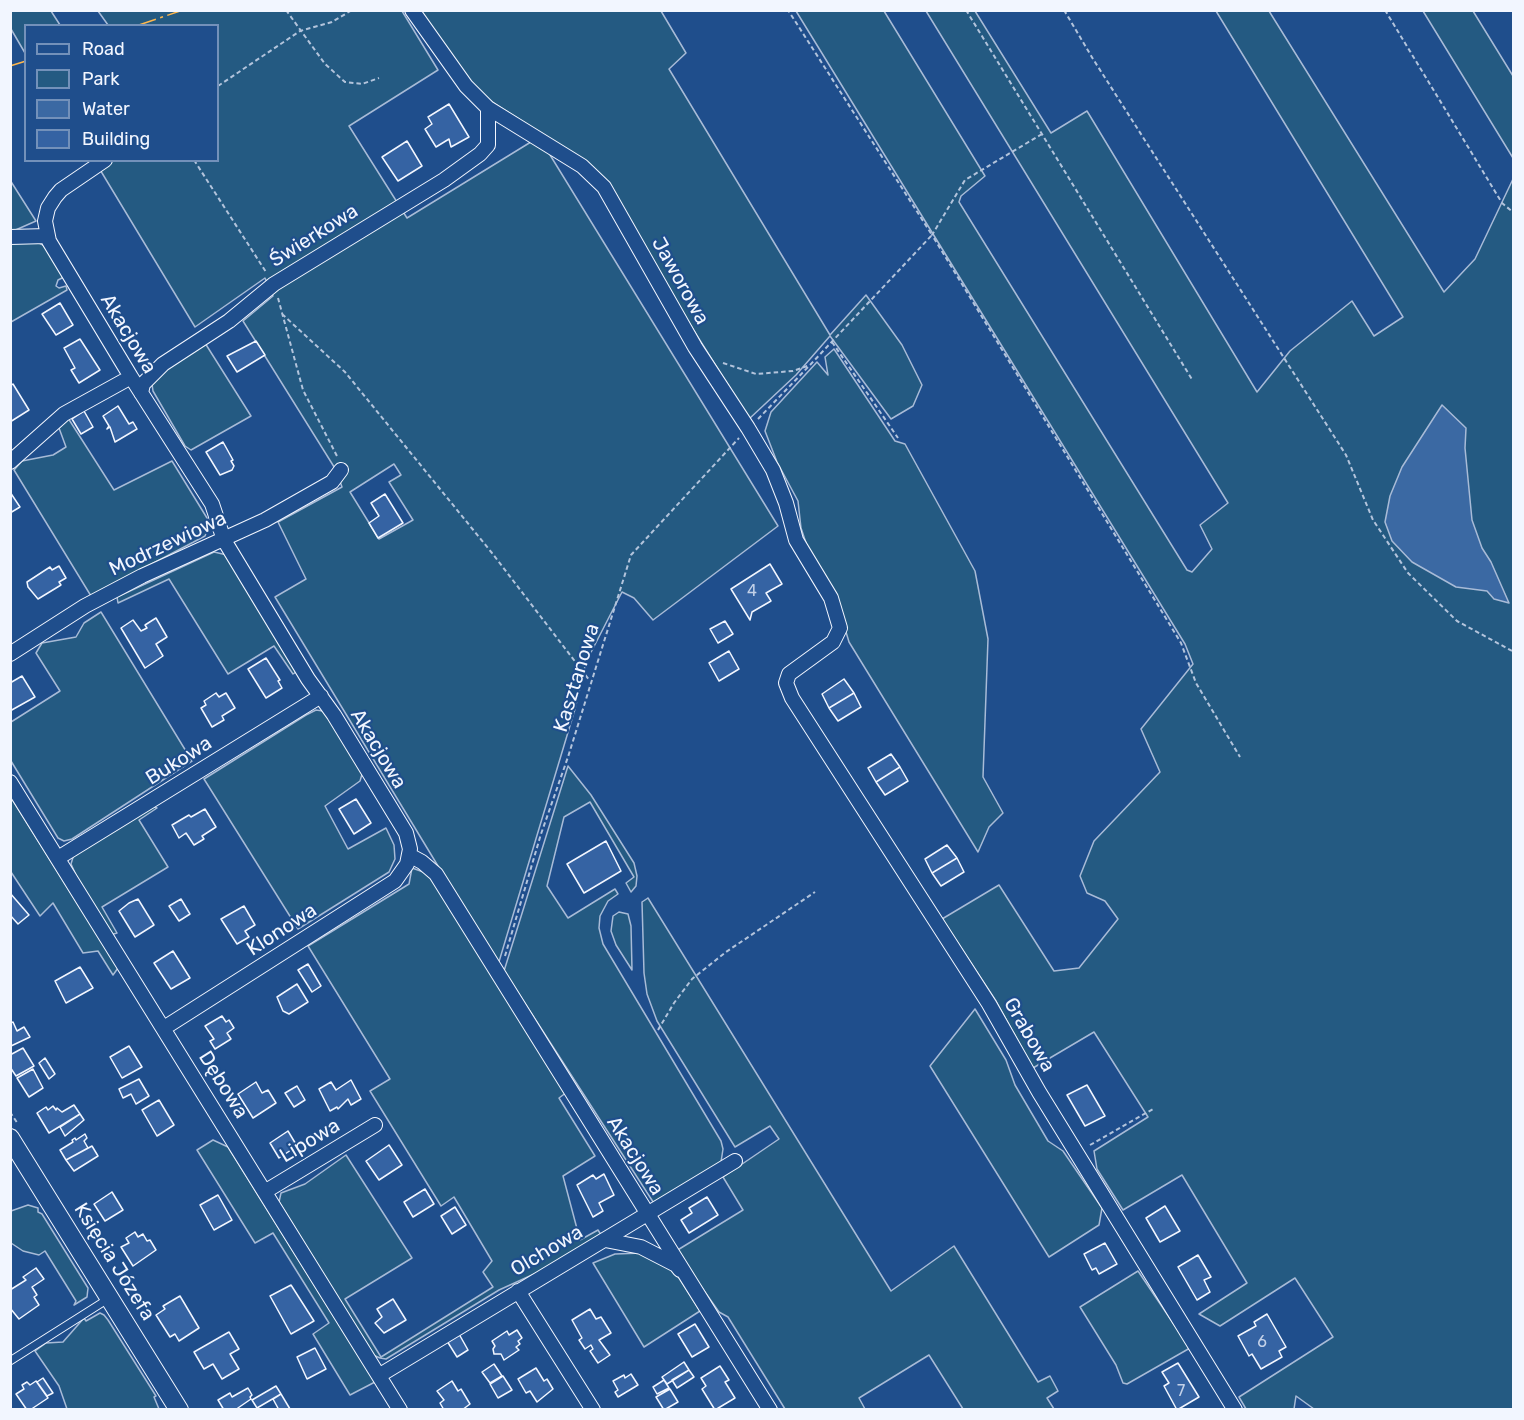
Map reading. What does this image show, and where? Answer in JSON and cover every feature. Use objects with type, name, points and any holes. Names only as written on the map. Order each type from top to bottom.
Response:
[{"type":"street","name":"Jaworowa","points":[[412,10],[466,86],[488,108],[582,166],[604,187],[694,347],[773,470],[786,503],[796,540],[831,598],[840,628],[833,642],[789,674],[786,683]]},
{"type":"street","name":"Świerkowa","points":[[141,393],[143,384],[163,364],[229,321],[274,284],[444,180],[480,154],[488,145],[488,108]]},
{"type":"street","name":"Akacjowa","points":[[102,162],[62,190],[48,208],[45,222],[47,236],[131,377],[212,504],[225,540],[308,679],[321,696],[406,833],[409,855],[436,874],[770,1410]]},
{"type":"street","points":[[10,237],[47,236]]},
{"type":"street","points":[[10,462],[64,414],[131,377]]},
{"type":"street","name":"Modrzewiowa","points":[[10,654],[85,606],[142,576],[265,520],[332,482],[341,470]]},
{"type":"street","name":"Grabowa","points":[[786,683],[792,698],[988,1004],[1235,1410]]},
{"type":"street","name":"Bukowa","points":[[58,858],[321,696]]},
{"type":"street","name":"Dębowa","points":[[10,782],[400,1410]]},
{"type":"street","name":"Klonowa","points":[[164,1028],[395,880],[403,872],[409,855]]},
{"type":"street","name":"Lipowa","points":[[266,1191],[375,1125]]},
{"type":"street","name":"Księcia Józefa","points":[[14,1151],[110,1298],[179,1410]]},
{"type":"street","name":"Olchowa","points":[[380,1376],[735,1161]]},
{"type":"street","name":"Akacjowa","points":[[605,1240],[642,1246],[676,1265],[693,1285]]},
{"type":"street","points":[[518,1291],[593,1410]]},
{"type":"lane","points":[[10,1361],[110,1298]]},
{"type":"path","points":[[286,10],[325,64],[345,82],[362,84],[379,78]]},
{"type":"path","points":[[219,85],[300,31],[332,22],[352,10]]},
{"type":"path","points":[[788,10],[932,235],[1181,643],[1196,683],[1240,757]]},
{"type":"path","points":[[966,10],[1193,381]]},
{"type":"path","points":[[1064,10],[1346,455],[1373,519],[1408,573],[1456,621],[1514,652]]},
{"type":"path","points":[[1384,10],[1502,203],[1514,213]]},
{"type":"path","name":"Kasztanowa","points":[[500,975],[541,834],[631,555],[932,235],[965,180],[1042,134]]},
{"type":"path","points":[[195,162],[274,284],[303,390],[337,456],[341,470]]},
{"type":"path","points":[[282,314],[345,372],[465,518],[591,681]]},
{"type":"path","points":[[832,342],[898,438]]},
{"type":"path","points":[[718,361],[756,374],[793,372],[810,365]]},
{"type":"path","points":[[658,1030],[692,979],[726,952],[814,892]]},
{"type":"path","points":[[1077,1153],[1153,1109]]},
{"type":"green space","points":[[11,10],[51,11],[59,24],[24,24],[24,51],[11,29]]},
{"type":"green space","points":[[98,11],[402,11],[438,70],[349,126],[407,218],[539,137],[778,526],[653,620],[634,598],[622,592],[586,662],[575,709],[498,965],[275,597],[306,579],[278,522],[342,487],[336,470],[243,321],[273,296],[265,278],[195,327],[99,168],[109,162],[219,162],[219,24],[107,24]],"holes":[[[394,464],[401,475],[389,482],[413,520],[379,539],[350,492]]]},
{"type":"green space","points":[[420,11],[661,11],[686,53],[669,69],[830,335],[866,295],[902,345],[922,385],[913,406],[891,419],[830,336],[796,375],[749,419],[691,326],[612,189],[562,147],[486,98],[463,74]]},
{"type":"green space","points":[[796,11],[884,11],[985,176],[961,196],[959,202],[1187,570],[1192,572],[1212,549],[1200,525],[1228,503],[926,11],[975,11],[1051,133],[1087,111],[1257,392],[1290,351],[1352,301],[1374,336],[1403,317],[1216,11],[1269,11],[1444,292],[1475,259],[1513,179],[1513,1409],[1314,1409],[1296,1396],[1294,1409],[1246,1409],[1239,1397],[1333,1337],[1295,1278],[1220,1326],[1199,1314],[1247,1283],[1182,1175],[1123,1210],[1097,1169],[1094,1151],[1148,1117],[1094,1032],[1033,1068],[996,1001],[942,919],[999,885],[1054,971],[1079,968],[1118,919],[1105,901],[1087,893],[1080,876],[1094,841],[1160,772],[1141,729],[1193,664],[1185,644]]},
{"type":"green space","points":[[1423,11],[1473,11],[1513,76],[1513,158]]},
{"type":"green space","points":[[10,180],[36,221],[11,232],[10,232]]},
{"type":"green space","points":[[35,241],[45,246],[64,277],[58,280],[56,286],[59,288],[66,286],[67,290],[11,322],[11,242]]},
{"type":"green space","points":[[205,343],[251,416],[191,450],[185,446],[153,391],[152,384],[154,379],[165,370]]},
{"type":"green space","points":[[834,349],[895,441],[905,444],[975,571],[988,639],[983,777],[1003,813],[989,827],[978,852],[849,642],[843,622],[807,546],[801,528],[798,501],[777,462],[765,431],[771,412],[817,362],[828,375],[825,357]]},
{"type":"green space","points":[[68,418],[114,490],[172,461],[207,518],[209,526],[205,536],[91,596],[14,470],[22,461],[53,455],[66,447],[59,428]]},
{"type":"green space","points":[[214,552],[227,555],[296,672],[293,674],[274,646],[228,674],[169,579],[118,603],[117,597]]},
{"type":"green space","points":[[101,612],[192,761],[72,839],[64,841],[58,838],[11,761],[11,722],[60,691],[36,653],[42,643],[76,637],[84,623]]},
{"type":"green space","points":[[316,710],[323,711],[330,717],[363,771],[360,781],[325,806],[348,849],[386,828],[394,845],[395,859],[389,872],[298,929],[204,779]]},
{"type":"green space","points":[[568,766],[591,795],[634,863],[637,876],[636,886],[631,892],[626,883],[634,877],[590,802],[564,817],[547,886],[568,918],[615,889],[618,894],[608,901],[600,916],[599,928],[603,944],[721,1141],[723,1149],[721,1162],[657,1208],[504,971]]},
{"type":"green space","points":[[10,796],[118,968],[113,975],[98,951],[83,953],[53,903],[40,916],[11,872]]},
{"type":"green space","points":[[152,806],[157,808],[139,820],[168,867],[102,907],[117,933],[110,935],[71,864],[74,854]]},
{"type":"green space","points":[[412,868],[429,874],[567,1092],[559,1098],[595,1156],[563,1176],[580,1240],[598,1230],[603,1238],[499,1290],[386,1359],[373,1355],[279,1202],[281,1193],[305,1184],[346,1155],[412,1258],[345,1299],[381,1357],[493,1287],[483,1272],[492,1261],[454,1197],[441,1206],[370,1091],[390,1079],[308,946],[409,884]]},
{"type":"green space","points":[[648,898],[891,1291],[954,1246],[1038,1382],[1050,1376],[1058,1391],[1047,1398],[1054,1409],[963,1409],[929,1355],[859,1398],[865,1409],[785,1409],[728,1317],[719,1312],[676,1251],[743,1210],[723,1177],[779,1139],[770,1126],[735,1147],[657,1021],[647,994],[644,973],[642,902]]},
{"type":"green space","points":[[619,912],[628,914],[631,926],[632,970],[616,945],[611,931],[613,916]]},
{"type":"green space","points":[[975,1009],[1006,1060],[1015,1085],[1048,1141],[1063,1151],[1102,1208],[1099,1225],[1049,1257],[930,1066]]},
{"type":"green space","points":[[213,1140],[228,1147],[375,1382],[350,1395],[313,1334],[329,1323],[273,1233],[255,1243],[197,1150]]},
{"type":"green space","points":[[28,1205],[38,1208],[38,1212],[42,1214],[88,1288],[87,1297],[74,1305],[76,1301],[45,1251],[39,1255],[23,1251],[11,1243],[11,1211]]},
{"type":"green space","points":[[642,1253],[664,1263],[679,1278],[700,1311],[644,1347],[593,1263],[615,1254]]},
{"type":"green space","points":[[1138,1271],[1190,1348],[1127,1384],[1123,1383],[1116,1365],[1080,1307]]},
{"type":"green space","points":[[100,1313],[108,1320],[156,1396],[154,1397],[159,1409],[67,1409],[59,1386],[35,1351],[46,1343],[63,1342],[84,1318],[86,1321]]},
{"type":"water","points":[[1442,405],[1466,428],[1465,448],[1472,520],[1482,548],[1491,562],[1509,603],[1494,599],[1487,591],[1456,587],[1412,562],[1392,541],[1385,522],[1390,496],[1402,467]]},
{"type":"building","points":[[449,104],[469,137],[451,147],[449,139],[436,147],[425,129],[432,124],[428,117]]},
{"type":"building","points":[[407,141],[422,166],[398,181],[382,157]]},
{"type":"building","points":[[60,303],[73,325],[56,335],[42,314]]},
{"type":"building","points":[[80,339],[100,370],[79,383],[71,370],[75,368],[64,348]]},
{"type":"building","points":[[256,341],[265,355],[237,372],[227,356]]},
{"type":"building","points":[[13,384],[29,410],[10,422],[10,386]]},
{"type":"building","points":[[118,406],[129,424],[133,422],[137,429],[115,442],[110,427],[107,429],[109,426],[103,416]]},
{"type":"building","points":[[84,411],[93,427],[81,434],[72,419]]},
{"type":"building","points":[[223,442],[234,466],[232,470],[220,475],[206,452]]},
{"type":"building","points":[[10,492],[20,507],[10,513]]},
{"type":"building","points":[[385,494],[403,523],[378,538],[369,523],[379,516],[371,503]]},
{"type":"building","points":[[770,564],[782,584],[766,593],[771,601],[752,612],[750,620],[731,589]]},
{"type":"building","points":[[59,566],[66,578],[59,582],[61,585],[38,599],[28,587],[27,582],[50,567],[52,570]]},
{"type":"building","points":[[156,618],[167,637],[156,644],[163,656],[145,668],[121,628],[133,620],[141,631],[147,628],[145,625]]},
{"type":"building","points":[[725,621],[733,634],[718,643],[710,629]]},
{"type":"building","points":[[729,651],[739,669],[719,681],[709,663]]},
{"type":"building","points":[[266,658],[280,680],[278,681],[282,688],[266,698],[248,669]]},
{"type":"building","points":[[22,676],[35,697],[10,711],[10,683]]},
{"type":"building","points":[[844,679],[854,693],[829,708],[822,694]]},
{"type":"building","points":[[216,693],[219,697],[226,693],[235,708],[222,716],[224,720],[212,727],[201,708],[206,705],[204,701]]},
{"type":"building","points":[[854,693],[861,707],[838,721],[829,708]]},
{"type":"building","points":[[891,754],[900,767],[876,782],[868,768]]},
{"type":"building","points":[[900,767],[908,781],[885,795],[876,782]]},
{"type":"building","points":[[356,799],[371,823],[354,834],[339,809]]},
{"type":"building","points":[[205,809],[216,827],[202,836],[204,839],[194,845],[186,833],[179,838],[172,825]]},
{"type":"building","points":[[606,841],[621,871],[584,893],[567,864]]},
{"type":"building","points":[[947,845],[957,858],[932,873],[925,859]]},
{"type":"building","points":[[957,858],[964,872],[941,886],[932,873]]},
{"type":"building","points":[[10,893],[29,915],[18,924],[10,915]]},
{"type":"building","points":[[138,899],[154,925],[135,937],[119,911]]},
{"type":"building","points":[[181,899],[190,914],[179,921],[169,906]]},
{"type":"building","points":[[244,906],[255,925],[245,931],[249,937],[237,944],[221,919]]},
{"type":"building","points":[[173,951],[190,978],[171,989],[154,963]]},
{"type":"building","points":[[308,964],[321,986],[312,992],[298,970]]},
{"type":"building","points":[[80,967],[93,988],[66,1003],[55,981]]},
{"type":"building","points":[[297,984],[308,1002],[289,1014],[283,1011],[277,997]]},
{"type":"building","points":[[222,1016],[226,1022],[229,1020],[234,1028],[227,1033],[231,1039],[215,1049],[210,1041],[214,1039],[205,1026]]},
{"type":"building","points":[[13,1022],[17,1031],[24,1027],[30,1037],[11,1046],[10,1023]]},
{"type":"building","points":[[129,1046],[142,1067],[122,1078],[110,1057]]},
{"type":"building","points":[[23,1048],[34,1066],[16,1076],[10,1067],[10,1055]]},
{"type":"building","points":[[45,1058],[55,1074],[49,1079],[39,1063]]},
{"type":"building","points":[[33,1069],[43,1088],[29,1097],[17,1078]]},
{"type":"building","points":[[139,1079],[149,1096],[136,1104],[131,1094],[123,1098],[119,1089]]},
{"type":"building","points":[[351,1080],[361,1099],[351,1105],[348,1099],[338,1109],[337,1107],[330,1111],[319,1089],[331,1082],[336,1090]]},
{"type":"building","points":[[256,1082],[262,1093],[268,1090],[276,1103],[253,1118],[238,1094]]},
{"type":"building","points":[[1087,1085],[1105,1116],[1085,1126],[1067,1095]]},
{"type":"building","points":[[297,1086],[305,1100],[294,1107],[285,1093]]},
{"type":"building","points":[[159,1100],[174,1125],[157,1136],[142,1110]]},
{"type":"building","points":[[74,1105],[80,1114],[49,1133],[37,1113],[46,1107],[48,1110],[53,1106],[62,1112]]},
{"type":"building","points":[[80,1114],[84,1120],[65,1136],[60,1127]]},
{"type":"building","points":[[288,1131],[297,1146],[279,1158],[270,1143]]},
{"type":"building","points":[[85,1134],[87,1138],[84,1141],[88,1148],[66,1160],[60,1150],[73,1142],[75,1138],[76,1140]]},
{"type":"building","points":[[389,1145],[402,1165],[379,1180],[366,1161]]},
{"type":"building","points":[[92,1146],[98,1156],[74,1171],[66,1160]]},
{"type":"building","points":[[604,1174],[614,1195],[599,1203],[603,1211],[593,1217],[577,1185],[593,1175],[596,1179]]},
{"type":"building","points":[[425,1189],[434,1204],[413,1217],[404,1202]]},
{"type":"building","points":[[112,1192],[123,1210],[105,1221],[94,1204]]},
{"type":"building","points":[[218,1195],[232,1220],[214,1230],[200,1205]]},
{"type":"building","points":[[707,1197],[718,1215],[689,1233],[681,1220],[692,1213],[689,1208]]},
{"type":"building","points":[[1165,1206],[1180,1231],[1160,1242],[1146,1218]]},
{"type":"building","points":[[455,1207],[466,1225],[452,1234],[441,1216]]},
{"type":"building","points":[[135,1232],[138,1237],[143,1234],[147,1241],[150,1240],[156,1250],[133,1266],[121,1247],[129,1243],[126,1238]]},
{"type":"building","points":[[1105,1243],[1117,1264],[1099,1274],[1096,1268],[1092,1270],[1084,1254]]},
{"type":"building","points":[[1198,1255],[1211,1277],[1204,1280],[1210,1292],[1197,1300],[1178,1267]]},
{"type":"building","points":[[36,1268],[44,1279],[32,1287],[39,1305],[19,1319],[10,1308],[10,1290],[26,1280],[23,1277]]},
{"type":"building","points":[[291,1285],[314,1321],[291,1334],[270,1296]]},
{"type":"building","points":[[180,1296],[199,1328],[179,1341],[175,1334],[170,1337],[156,1315],[165,1309],[163,1306]]},
{"type":"building","points":[[393,1299],[406,1320],[384,1333],[375,1323],[382,1317],[377,1309]]},
{"type":"building","points":[[590,1309],[596,1319],[601,1317],[611,1333],[599,1340],[610,1355],[598,1363],[590,1351],[593,1349],[591,1345],[585,1349],[579,1340],[582,1338],[572,1320]]},
{"type":"building","points":[[1267,1314],[1286,1347],[1279,1351],[1282,1357],[1261,1369],[1252,1354],[1249,1356],[1238,1336],[1256,1326],[1254,1322]]},
{"type":"building","points":[[695,1324],[709,1347],[692,1357],[678,1334]]},
{"type":"building","points":[[517,1330],[522,1338],[516,1347],[519,1350],[504,1360],[501,1354],[494,1354],[495,1346],[492,1341],[507,1331],[509,1335]]},
{"type":"building","points":[[229,1332],[239,1349],[230,1354],[239,1369],[222,1379],[213,1364],[204,1369],[194,1352]]},
{"type":"building","points":[[459,1334],[468,1350],[457,1357],[447,1341]]},
{"type":"building","points":[[315,1348],[326,1369],[307,1379],[297,1357]]},
{"type":"building","points":[[684,1362],[689,1370],[667,1384],[662,1377]]},
{"type":"building","points":[[1178,1363],[1199,1397],[1177,1410],[1164,1386],[1169,1383],[1162,1372]]},
{"type":"building","points":[[494,1364],[502,1376],[490,1383],[482,1372]]},
{"type":"building","points":[[720,1366],[729,1380],[725,1382],[735,1398],[715,1410],[702,1389],[706,1386],[701,1378]]},
{"type":"building","points":[[536,1368],[544,1381],[547,1379],[553,1389],[537,1402],[530,1391],[526,1393],[518,1379]]},
{"type":"building","points":[[689,1370],[694,1377],[677,1388],[672,1380]]},
{"type":"building","points":[[631,1374],[638,1385],[618,1397],[615,1392],[618,1390],[613,1381]]},
{"type":"building","points":[[503,1376],[512,1390],[498,1398],[490,1384]]},
{"type":"building","points":[[43,1378],[53,1393],[47,1396],[37,1382]]},
{"type":"building","points":[[664,1380],[669,1388],[657,1394],[653,1387]]},
{"type":"building","points":[[36,1381],[48,1398],[27,1410],[16,1394],[24,1389],[22,1385],[27,1382],[30,1385]]},
{"type":"building","points":[[452,1381],[458,1391],[461,1389],[470,1404],[462,1410],[444,1410],[440,1403],[444,1400],[437,1391]]},
{"type":"building","points":[[276,1386],[281,1394],[257,1408],[252,1400]]},
{"type":"building","points":[[248,1388],[252,1395],[251,1399],[235,1410],[224,1410],[218,1400],[230,1393],[232,1397]]},
{"type":"building","points":[[670,1389],[678,1402],[664,1410],[656,1397]]},
{"type":"building","points":[[281,1394],[290,1410],[279,1410],[273,1399]]},
{"type":"power","points":[[142,24],[183,10]]},
{"type":"power","points":[[10,66],[24,62]]}]
